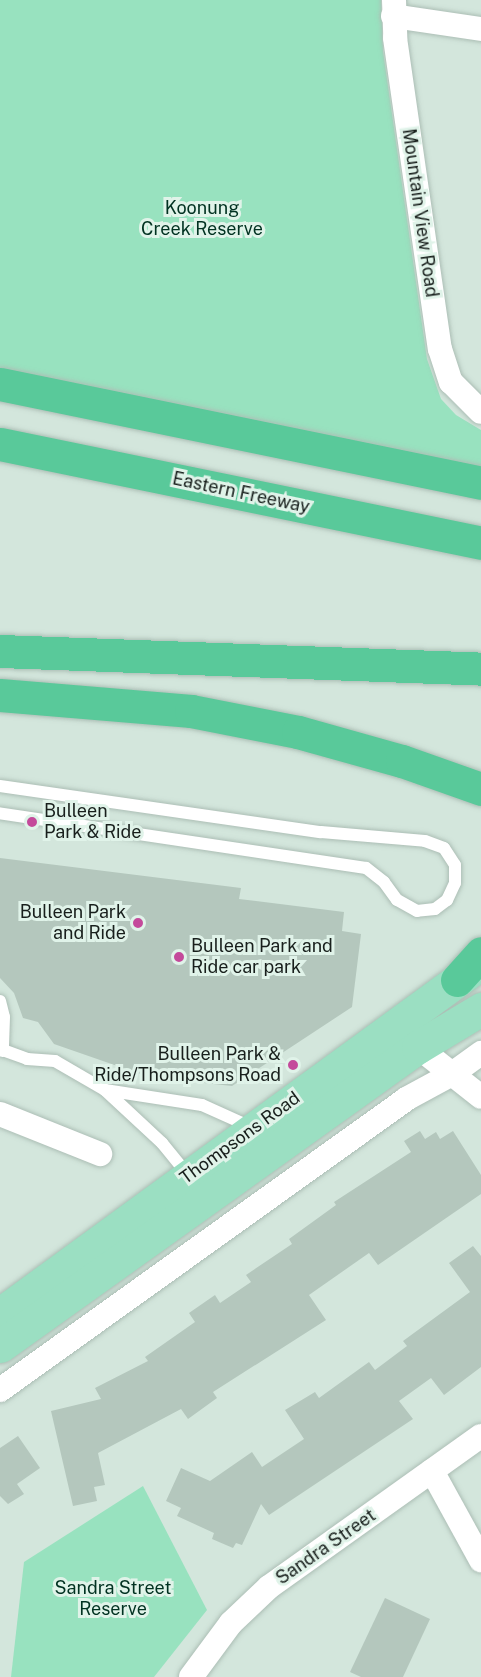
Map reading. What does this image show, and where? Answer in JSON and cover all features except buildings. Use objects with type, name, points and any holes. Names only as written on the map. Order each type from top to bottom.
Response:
[{"type":"highway","points":[[0,384],[481,483]]},
{"type":"highway","name":"Eastern Freeway","points":[[0,444],[481,543]]},
{"type":"highway","points":[[0,651],[481,669]]},
{"type":"highway","points":[[0,695],[190,711],[223,717],[298,732],[402,761],[481,789]]},
{"type":"highway","points":[[473,970],[481,953]]},
{"type":"main road","name":"Thompsons Road","points":[[0,1346],[196,1188],[253,1127],[473,970]]},
{"type":"main road","name":"Thompsons Road","points":[[0,1314],[481,1008]]},
{"type":"street","points":[[394,8],[481,29]]},
{"type":"street","name":"Mountain View Road","points":[[394,8],[440,349],[451,382],[481,412]]},
{"type":"street","points":[[418,1047],[481,1097]]},
{"type":"street","points":[[0,1390],[406,1099],[452,1074],[481,1053]]},
{"type":"street","points":[[0,1114],[100,1154]]},
{"type":"street","name":"Sandra Street","points":[[191,1677],[249,1604],[481,1436]]},
{"type":"street","points":[[432,1471],[481,1560]]},
{"type":"lane","points":[[0,786],[321,832],[425,841],[444,848],[455,865],[455,884],[447,900],[435,909],[417,911],[397,900],[384,882],[366,868],[0,813]]},
{"type":"lane","points":[[0,1001],[4,1017],[1,1050],[27,1059],[55,1061],[105,1090],[162,1143],[196,1188]]},
{"type":"lane","points":[[105,1090],[202,1106],[253,1127]]},
{"type":"green space","name":"Koonung Creek Reserve","points":[[0,0],[381,0],[383,51],[427,359],[441,399],[456,415],[481,430],[481,486],[0,394]]},
{"type":"green space","name":"Sandra Street Reserve","points":[[143,1486],[207,1610],[154,1677],[11,1677],[24,1562]]},
{"type":"place","name":"Bulleen Park & Ride","points":[[32,822]]},
{"type":"place","name":"Bulleen Park and Ride","points":[[138,923]]},
{"type":"place","name":"Bulleen Park and Ride car park","points":[[179,957]]},
{"type":"place","name":"Bulleen Park & Ride/Thompsons Road","points":[[293,1065]]}]
